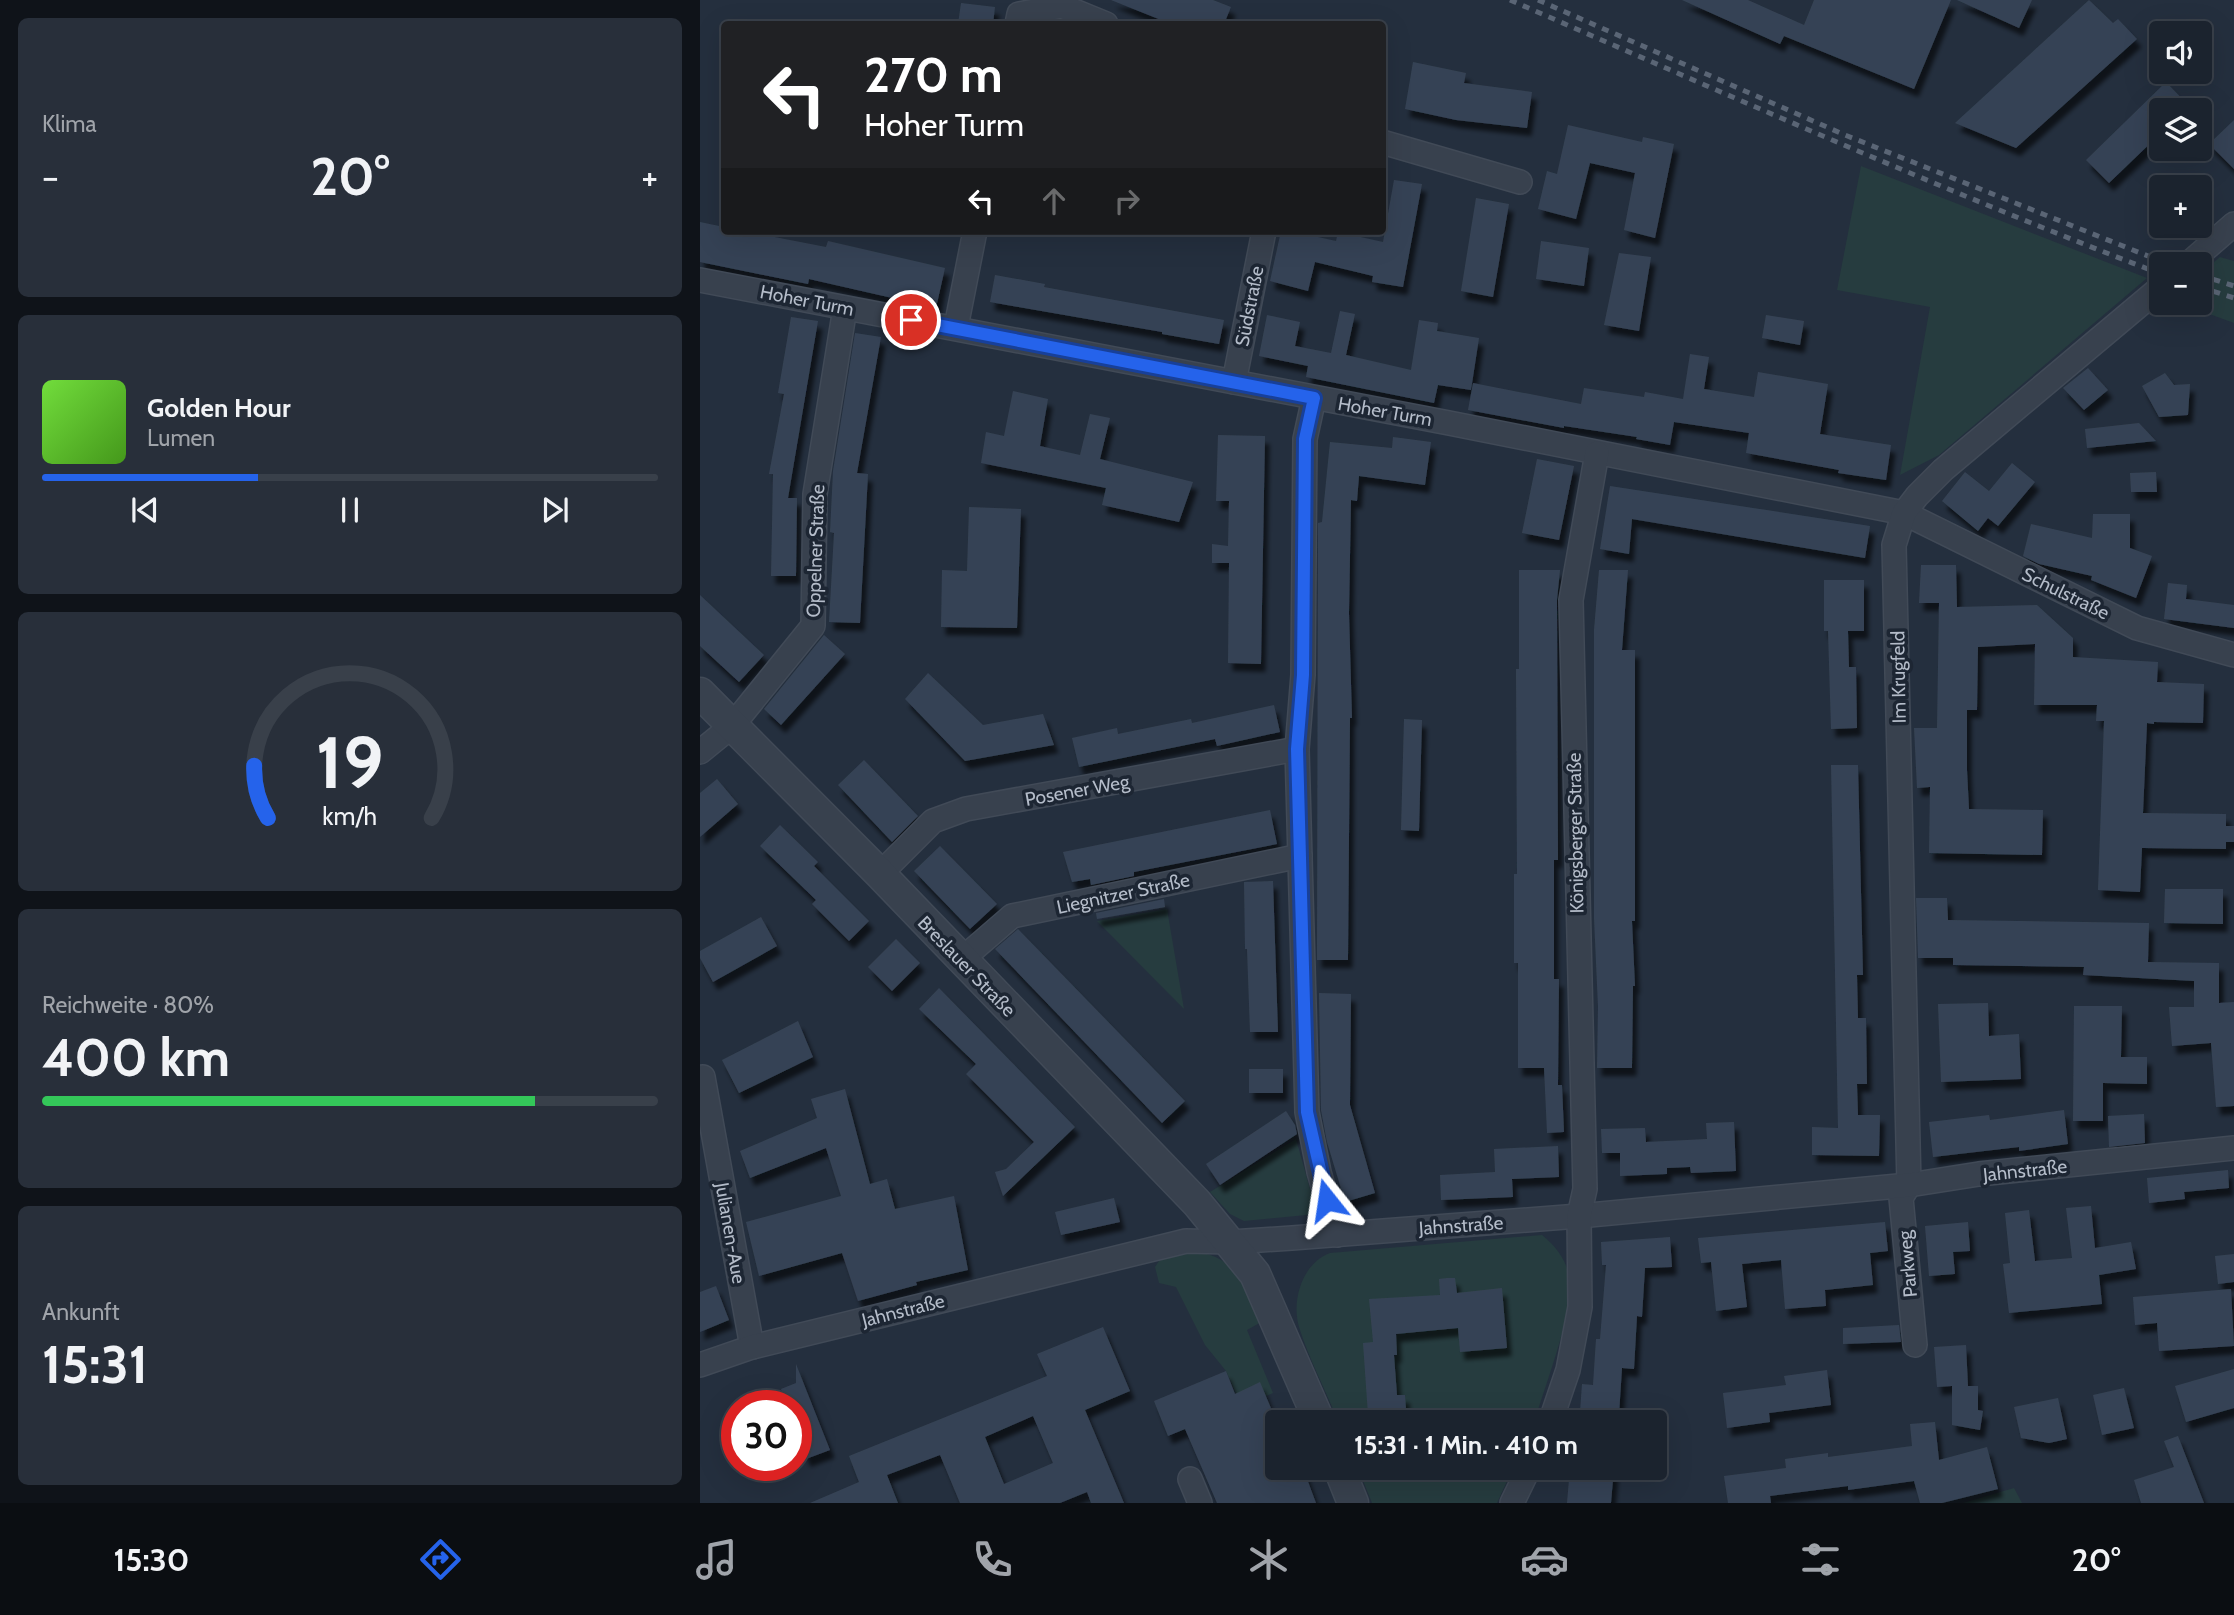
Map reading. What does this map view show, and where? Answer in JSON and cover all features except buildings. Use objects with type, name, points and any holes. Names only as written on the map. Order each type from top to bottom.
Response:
[{"type":"street","points":[[1018,21],[1019,14],[1062,6],[1099,21]]},
{"type":"street","points":[[1386,143],[1520,182]]},
{"type":"street","points":[[2202,252],[2234,224]]},
{"type":"street","points":[[956,327],[974,235]]},
{"type":"street","name":"Südstraße","points":[[1234,382],[1263,235]]},
{"type":"street","name":"Hoher Turm","points":[[700,280],[956,327],[1903,513]]},
{"type":"street","name":"Im Krugfeld","points":[[1909,1185],[1894,545],[1903,513],[1943,470],[2149,297]]},
{"type":"street","name":"Oppelner Straße","points":[[732,726],[813,626],[815,494],[845,308]]},
{"type":"street","points":[[1314,398],[1305,439],[1303,675],[1297,749],[1307,1112],[1337,1235]]},
{"type":"street","name":"Königsberger Straße","points":[[1554,1410],[1568,1370],[1580,1307],[1579,1216],[1585,1189],[1575,857],[1571,600],[1597,453]]},
{"type":"street","name":"Schulstraße","points":[[1903,513],[2137,628],[2234,655]]},
{"type":"street","name":"Breslauer Straße","points":[[700,693],[880,874],[1203,1209],[1261,1284],[1314,1410]]},
{"type":"street","points":[[700,752],[732,726]]},
{"type":"street","name":"Posener Weg","points":[[880,874],[933,821],[966,809],[1297,749]]},
{"type":"street","name":"Liegnitzer Straße","points":[[961,960],[1012,916],[1300,856]]},
{"type":"street","name":"Julianen-Aue","points":[[701,1073],[752,1347]]},
{"type":"street","name":"Jahnstraße","points":[[700,1365],[752,1347],[1194,1240],[1231,1242],[1579,1216],[1909,1185],[1979,1174],[2234,1148]]},
{"type":"street","name":"Parkweg","points":[[1909,1185],[1901,1198],[1915,1345]]},
{"type":"street","points":[[1190,1479],[1200,1503]]},
{"type":"street","points":[[1344,1480],[1353,1503]]},
{"type":"street","points":[[1513,1503],[1524,1480]]},
{"type":"green space","points":[[1861,166],[2147,278],[1939,455],[1900,475],[1930,307],[1837,290]]},
{"type":"green space","points":[[2220,257],[2234,261],[2234,323],[2212,315],[2212,264]]},
{"type":"green space","points":[[1167,909],[1184,1009],[1097,921]]},
{"type":"green space","points":[[1296,1139],[1317,1214],[1244,1221],[1230,1214],[1210,1192]]},
{"type":"green space","points":[[1542,1235],[1564,1261],[1569,1273],[1570,1293],[1563,1329],[1538,1410],[1333,1410],[1308,1351],[1297,1316],[1298,1294],[1306,1273],[1330,1253]]},
{"type":"green space","points":[[1198,1252],[1223,1261],[1232,1268],[1246,1286],[1265,1320],[1247,1330],[1273,1393],[1242,1407],[1226,1371],[1205,1345],[1176,1287],[1159,1283],[1155,1267],[1161,1258]]},
{"type":"green space","points":[[1363,1480],[1508,1480],[1497,1503],[1372,1503]]},
{"type":"green space","points":[[2014,1488],[2022,1503],[1963,1503]]},
{"type":"railway","points":[[1510,0],[1915,175],[2149,269]]},
{"type":"railway","points":[[1538,0],[1845,135],[2149,256]]},
{"type":"railway","points":[[2212,279],[2234,286]]},
{"type":"railway","points":[[2212,291],[2234,298]]},
{"type":"route","points":[[911,320],[1314,398],[1305,439],[1303,675],[1297,749],[1307,1112],[1327,1200]]}]
